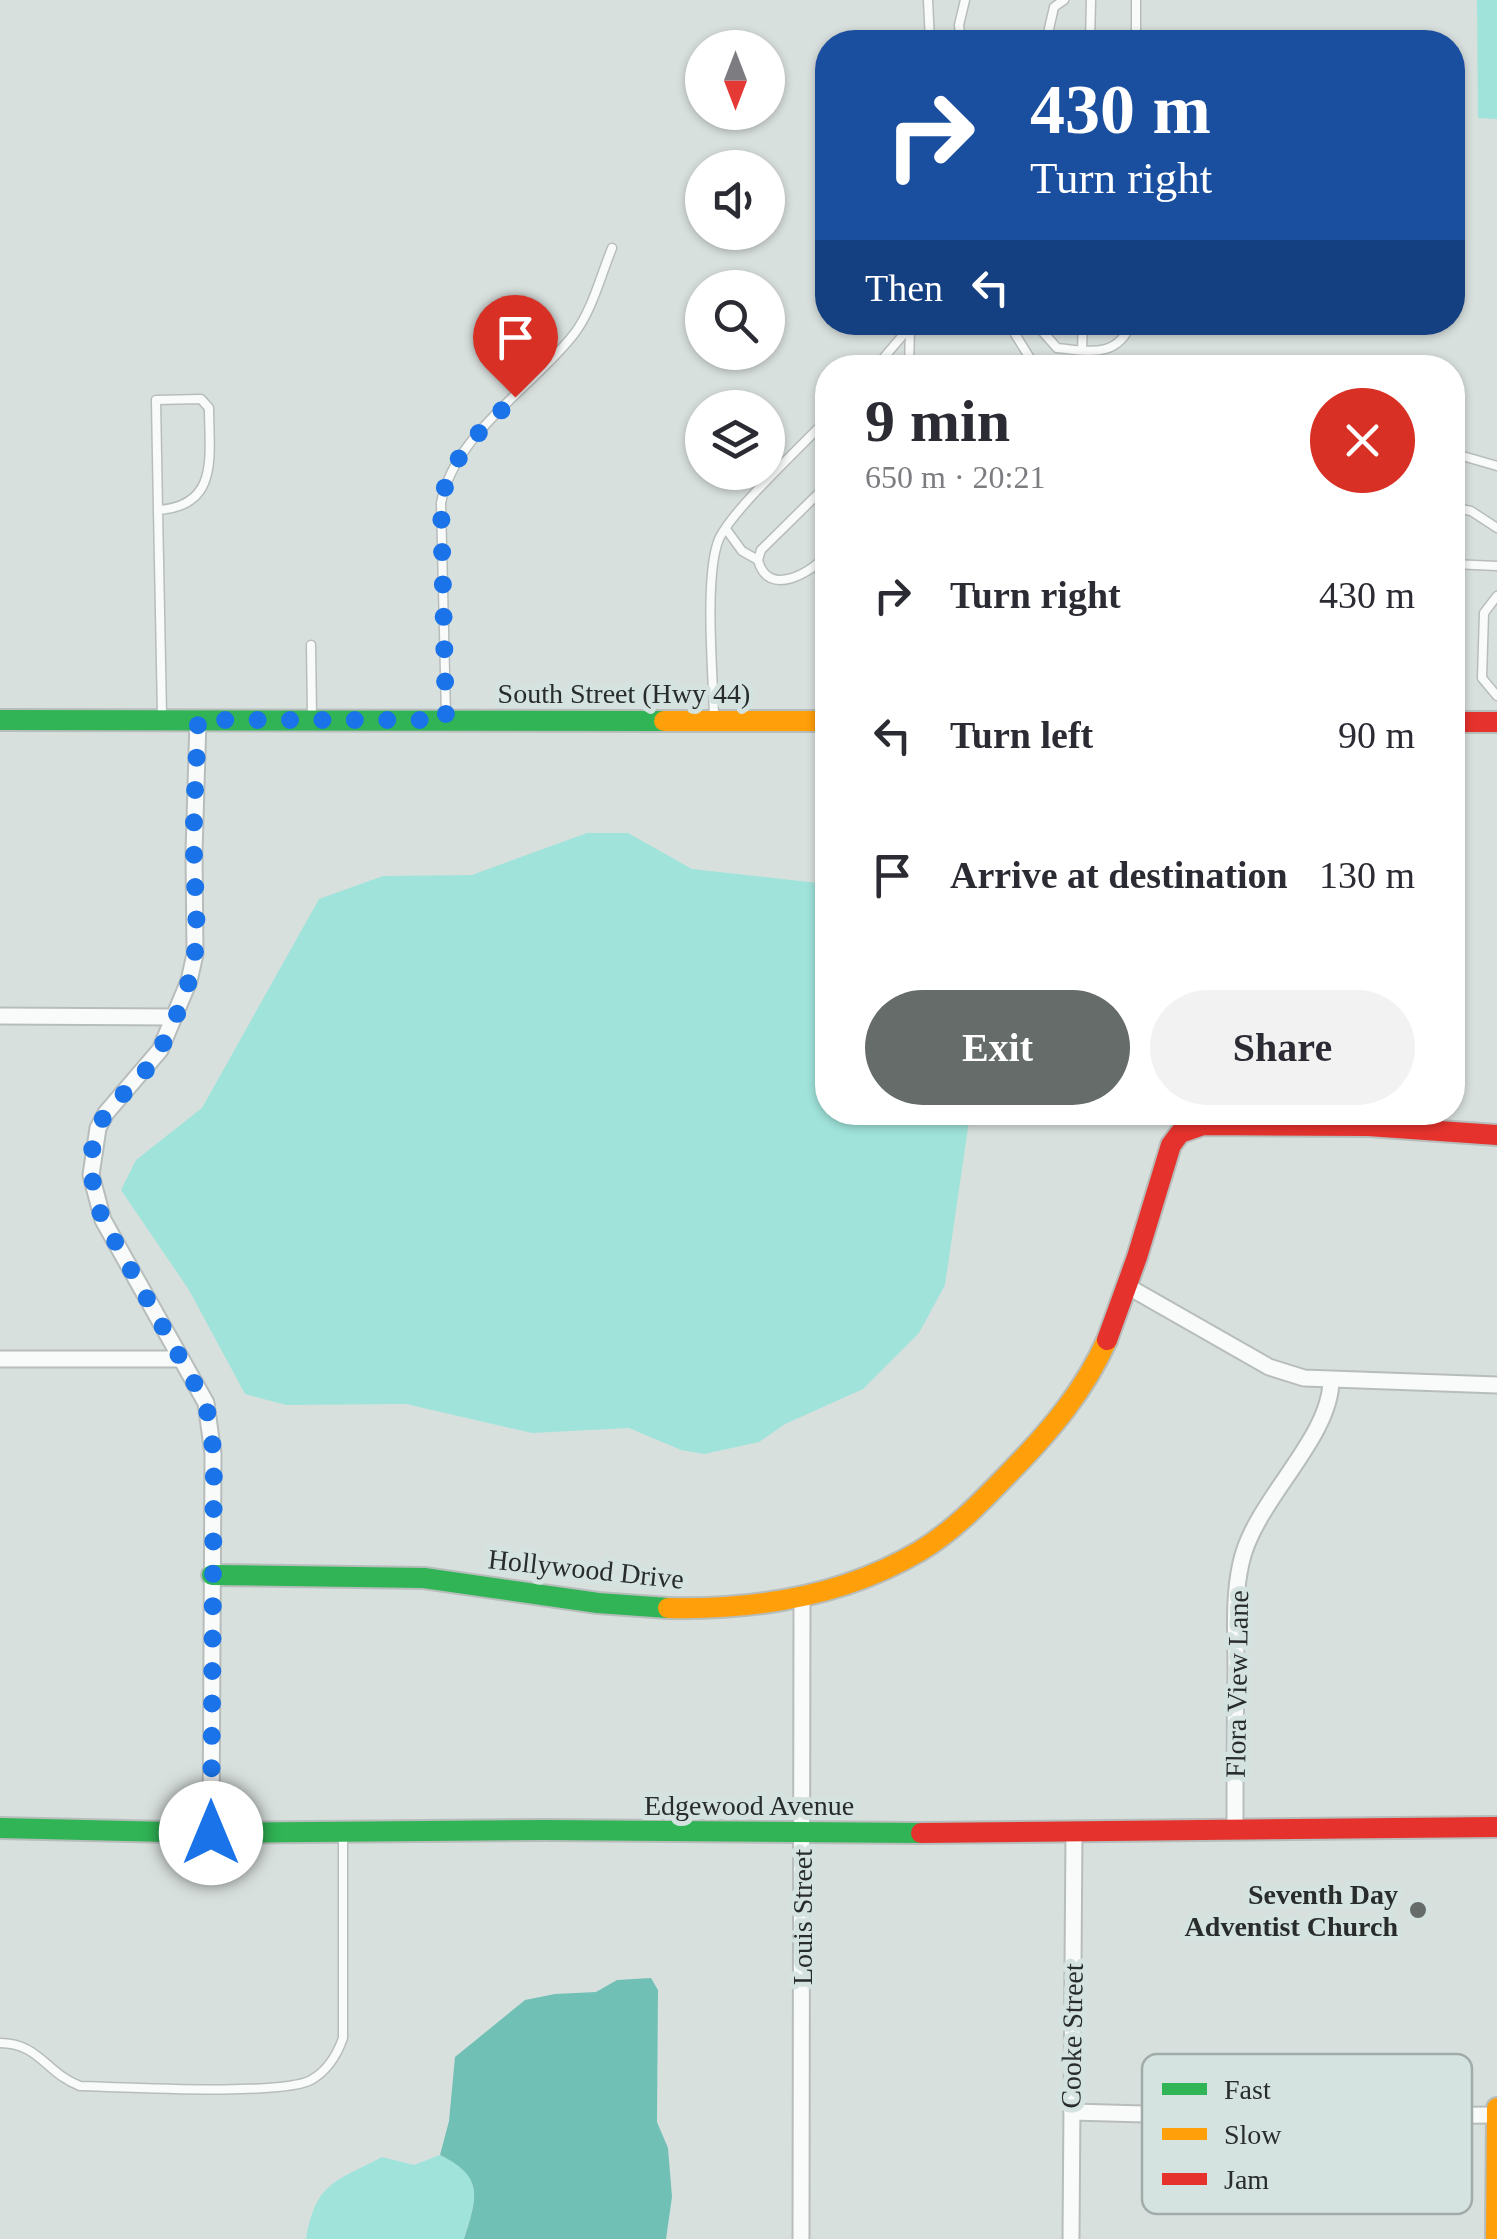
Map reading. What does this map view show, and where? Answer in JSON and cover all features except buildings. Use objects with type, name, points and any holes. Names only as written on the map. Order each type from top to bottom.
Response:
[{"type":"street","name":"South Street (Hwy 44)","points":[[0,720],[815,721]]},
{"type":"street","points":[[198,720],[195,954],[189,981],[147,1069],[106,1113],[98,1128],[90,1175],[103,1220],[206,1404],[214,1454],[211,1833]]},
{"type":"street","points":[[1465,722],[1497,722]]},
{"type":"street","points":[[0,1016],[174,1017]]},
{"type":"street","name":"Hollywood Drive","points":[[212,1575],[416,1578],[622,1606],[735,1608],[847,1584],[918,1551],[954,1526],[1073,1404],[1108,1338],[1171,1144],[1180,1133],[1203,1125]]},
{"type":"street","name":"Hollywood Drive","points":[[1323,1125],[1497,1134]]},
{"type":"street","points":[[1127,1286],[1269,1368],[1304,1378],[1497,1385]]},
{"type":"street","points":[[0,1359],[180,1359]]},
{"type":"street","name":"Flora View Lane","points":[[1235,1830],[1236,1604],[1241,1563],[1267,1504],[1328,1406],[1331,1380]]},
{"type":"street","name":"Louis Street","points":[[801,2239],[802,1596]]},
{"type":"street","name":"Edgewood Avenue","points":[[0,1828],[211,1833],[803,1834],[1497,1827]]},
{"type":"street","name":"Cooke Street","points":[[1071,2239],[1074,1832]]},
{"type":"street","points":[[1472,2112],[1497,2111],[1496,2239]]},
{"type":"street","points":[[1072,2112],[1142,2114]]},
{"type":"lane","points":[[928,0],[929,30]]},
{"type":"lane","points":[[960,30],[965,0]]},
{"type":"lane","points":[[1049,30],[1054,7],[1064,0]]},
{"type":"lane","points":[[1090,30],[1091,0]]},
{"type":"lane","points":[[1136,0],[1136,30]]},
{"type":"lane","points":[[446,720],[441,503],[446,477],[466,447],[577,330],[612,248]]},
{"type":"lane","points":[[886,355],[903,335]]},
{"type":"lane","points":[[1046,335],[1058,348],[1101,352],[1127,335]]},
{"type":"lane","points":[[1082,350],[1083,335]]},
{"type":"lane","points":[[158,510],[188,504],[206,485],[208,408],[200,399],[156,400],[158,510],[162,720]]},
{"type":"lane","points":[[714,721],[714,560],[720,538],[815,432]]},
{"type":"lane","points":[[1465,457],[1497,466]]},
{"type":"lane","points":[[758,560],[761,550],[815,497]]},
{"type":"lane","points":[[1465,510],[1497,528]]},
{"type":"lane","points":[[726,529],[732,541],[758,560],[765,574],[777,580],[794,580],[815,569]]},
{"type":"lane","points":[[1465,565],[1497,566]]},
{"type":"lane","points":[[1497,596],[1484,613],[1482,678],[1497,696]]},
{"type":"lane","points":[[311,645],[312,720]]},
{"type":"lane","points":[[0,2043],[32,2050],[68,2082],[80,2086],[277,2088],[310,2080],[332,2060],[343,2038],[343,1832]]},
{"type":"shaded area","points":[[1477,0],[1497,0],[1497,119],[1478,118]]},
{"type":"shaded area","points":[[587,833],[628,833],[692,869],[815,883],[815,1125],[968,1125],[945,1285],[919,1333],[863,1389],[785,1424],[759,1442],[704,1454],[681,1450],[629,1428],[532,1433],[406,1404],[286,1405],[245,1394],[189,1290],[121,1190],[136,1160],[202,1108],[319,899],[383,876],[472,875]]},
{"type":"shaded area","points":[[651,1978],[658,1990],[657,2122],[668,2148],[672,2197],[666,2239],[464,2239],[474,2190],[465,2172],[440,2155],[449,2121],[455,2057],[525,2000],[596,1992],[617,1980]]},
{"type":"shaded area","points":[[440,2155],[465,2172],[474,2190],[464,2239],[306,2239],[315,2206],[340,2179],[382,2157],[414,2165]]},
{"type":"traffic: fast","points":[[0,720],[664,721]]},
{"type":"traffic: fast","points":[[212,1575],[424,1578],[598,1603],[668,1608]]},
{"type":"traffic: fast","points":[[0,1828],[211,1833],[921,1833]]},
{"type":"traffic: slow","points":[[664,721],[815,721]]},
{"type":"traffic: slow","points":[[668,1608],[733,1606],[798,1597],[861,1579],[920,1551],[969,1514],[1040,1440],[1077,1393],[1107,1340]]},
{"type":"traffic: slow","points":[[1496,2239],[1497,2108]]},
{"type":"traffic: jam","points":[[1465,722],[1497,722]]},
{"type":"traffic: jam","points":[[1107,1340],[1171,1145],[1180,1133],[1203,1125],[1368,1126],[1497,1135]]},
{"type":"traffic: jam","points":[[921,1833],[1497,1827]]},
{"type":"place","name":"Seventh Day Adventist Church","points":[[1418,1910]]},
{"type":"route","points":[[211,1833],[214,1454],[210,1427],[206,1404],[103,1220],[90,1175],[93,1150],[106,1113],[160,1050],[189,981],[195,954],[198,720],[446,720],[441,503],[446,477],[466,447],[515,397]]}]
